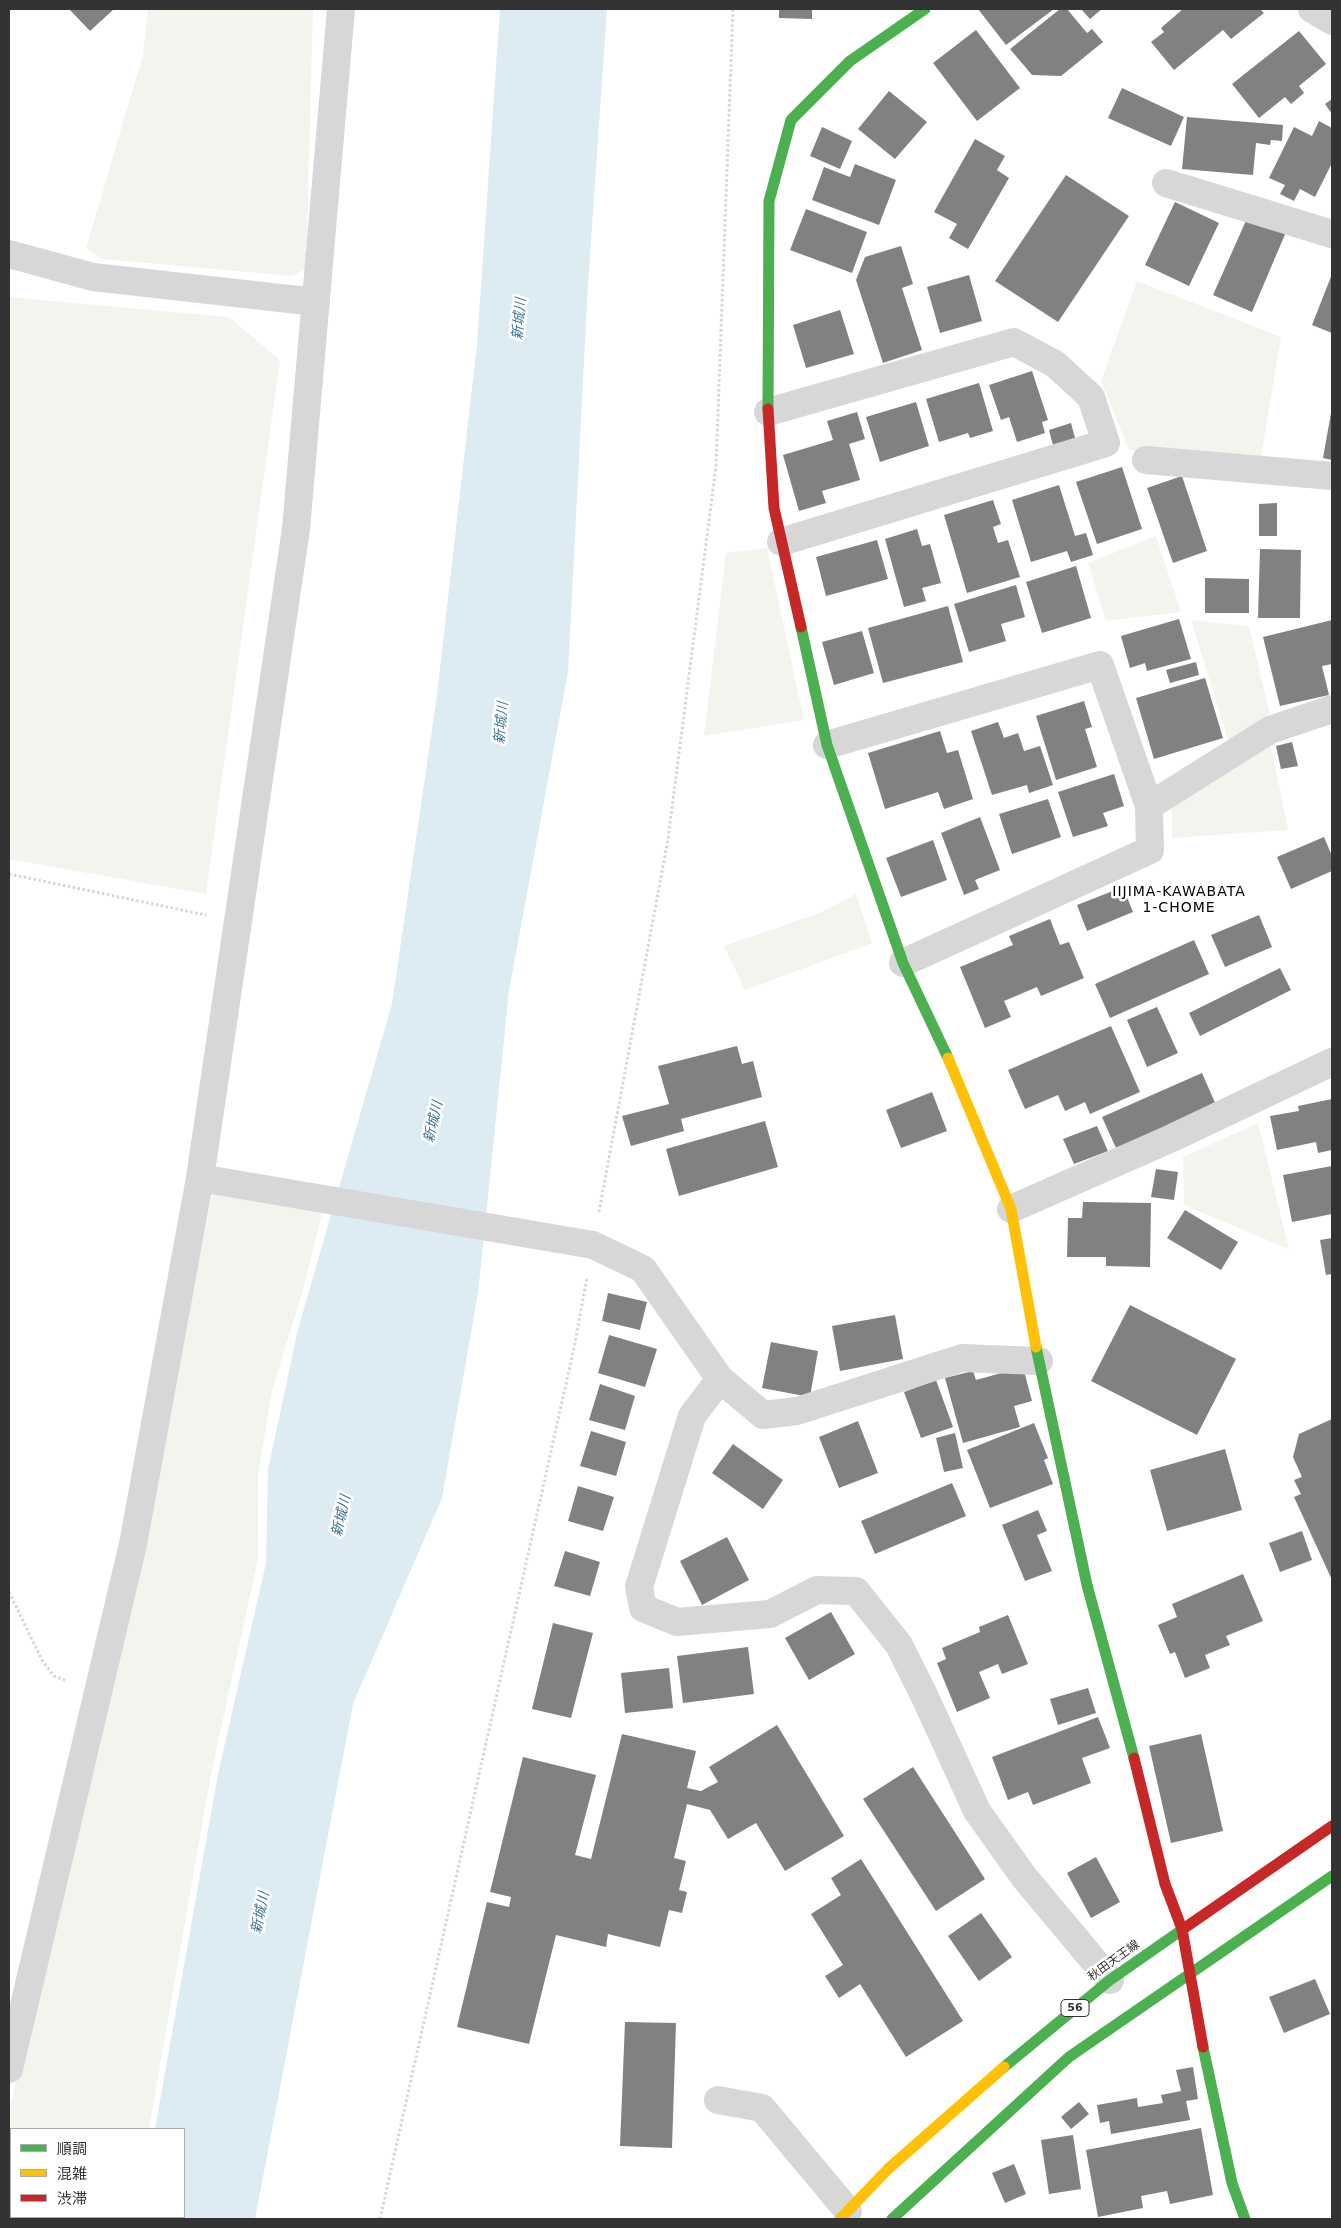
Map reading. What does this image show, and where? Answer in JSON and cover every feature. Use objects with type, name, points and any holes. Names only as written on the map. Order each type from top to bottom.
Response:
[{"type":"street","points":[[9,2069],[133,1544],[200,1178],[296,528],[341,9]]},
{"type":"street","points":[[925,9],[850,61],[791,120],[769,201],[768,412],[774,508],[827,745],[902,963],[956,1077],[1011,1209],[1039,1361],[1087,1585],[1124,1714],[1166,1884],[1182,1929],[1189,1974],[1232,2182],[1245,2219]]},
{"type":"street","points":[[1312,9],[1332,22]]},
{"type":"street","points":[[1166,183],[1332,234]]},
{"type":"street","points":[[9,254],[93,277],[316,302]]},
{"type":"street","points":[[768,412],[1014,342],[1055,364],[1091,397],[1106,443],[781,542]]},
{"type":"street","points":[[1146,460],[1332,476]]},
{"type":"street","points":[[827,745],[1100,665],[1149,806],[1150,850],[902,963]]},
{"type":"street","points":[[1149,806],[1270,730],[1332,709]]},
{"type":"street","points":[[1011,1209],[1332,1062]]},
{"type":"street","points":[[200,1178],[593,1245],[643,1269],[720,1379],[762,1415],[797,1411],[962,1358],[1039,1361]]},
{"type":"street","points":[[720,1379],[692,1416],[639,1587],[643,1608],[676,1622],[686,1622],[770,1614],[818,1590],[856,1591],[899,1645],[978,1811],[1024,1876],[1110,1980]]},
{"type":"street","name":"秋田天王線","points":[[844,2215],[888,2169],[985,2082],[1110,1980],[1332,1826]]},
{"type":"street","points":[[892,2219],[1069,2057],[1332,1876]]},
{"type":"street","points":[[718,2100],[762,2108],[844,2215]]},
{"type":"path","points":[[380,2219],[574,1348],[668,839],[716,466],[733,9]]},
{"type":"path","points":[[9,874],[238,922]]},
{"type":"path","points":[[9,1592],[42,1660],[54,1676],[76,1684],[99,1686]]},
{"type":"shaded area","points":[[148,9],[313,9],[306,269],[292,276],[102,259],[86,248],[143,55]]},
{"type":"shaded area","points":[[1137,281],[1281,337],[1260,463],[1129,450],[1101,381]]},
{"type":"shaded area","points":[[9,297],[229,317],[280,360],[206,894],[9,859]]},
{"type":"shaded area","points":[[1156,536],[1181,612],[1106,621],[1088,563]]},
{"type":"shaded area","points":[[767,548],[804,720],[704,736],[726,553]]},
{"type":"shaded area","points":[[1191,620],[1249,626],[1270,714],[1228,740]]},
{"type":"shaded area","points":[[1271,746],[1288,830],[1172,838],[1172,808]]},
{"type":"shaded area","points":[[856,894],[872,943],[745,990],[724,946],[820,913]]},
{"type":"shaded area","points":[[1258,1123],[1289,1249],[1184,1205],[1183,1157]]},
{"type":"shaded area","points":[[213,1192],[322,1213],[305,1283],[272,1391],[258,1475],[258,1559],[210,1779],[149,2128],[10,2128],[10,2218],[134,2218],[9,2219],[9,2111],[134,1578]]},
{"type":"water","name":"新城川","points":[[500,9],[607,9],[588,284],[568,672],[509,991],[478,1293],[442,1498],[353,1704],[255,2219],[139,2219],[185,2218],[185,2128],[155,2128],[218,1774],[266,1563],[268,1470],[298,1329],[392,1004],[437,695],[477,344]]},
{"type":"building","points":[[69,9],[114,9],[90,31]]},
{"type":"building","points":[[779,9],[812,9],[812,19],[779,18]]},
{"type":"building","points":[[978,9],[1054,9],[1006,45]]},
{"type":"building","points":[[1060,9],[1067,9],[1087,33],[1092,29],[1103,42],[1061,76],[1032,75],[1010,49]]},
{"type":"building","points":[[1081,9],[1102,9],[1090,19]]},
{"type":"building","points":[[1183,9],[1260,9],[1264,13],[1231,39],[1223,30],[1174,70],[1151,42],[1164,32],[1161,28]]},
{"type":"building","points":[[976,30],[1020,88],[977,121],[933,63]]},
{"type":"building","points":[[1299,31],[1326,64],[1299,86],[1304,93],[1291,104],[1285,97],[1259,118],[1232,84]]},
{"type":"building","points":[[1122,88],[1184,117],[1171,146],[1108,118]]},
{"type":"building","points":[[889,91],[927,122],[895,159],[858,129]]},
{"type":"building","points":[[1332,99],[1332,114],[1325,104]]},
{"type":"building","points":[[1187,117],[1283,125],[1282,141],[1271,140],[1270,145],[1256,143],[1253,175],[1182,169]]},
{"type":"building","points":[[1319,121],[1332,128],[1332,163],[1315,197],[1300,189],[1294,201],[1280,194],[1285,185],[1269,178],[1294,127],[1312,136]]},
{"type":"building","points":[[822,127],[852,141],[840,169],[810,156]]},
{"type":"building","points":[[975,139],[1005,156],[997,170],[1009,178],[968,249],[949,238],[957,224],[934,212]]},
{"type":"building","points":[[855,164],[896,180],[879,225],[812,200],[824,167],[850,177]]},
{"type":"building","points":[[1066,175],[1129,216],[1058,322],[995,281]]},
{"type":"building","points":[[1175,202],[1219,223],[1189,286],[1145,265]]},
{"type":"building","points":[[806,209],[867,232],[852,273],[790,250]]},
{"type":"building","points":[[1248,216],[1286,232],[1252,312],[1213,295]]},
{"type":"building","points":[[901,246],[913,284],[902,288],[922,350],[883,363],[856,280],[865,257]]},
{"type":"building","points":[[1332,274],[1332,333],[1312,325]]},
{"type":"building","points":[[969,275],[982,321],[940,333],[927,287]]},
{"type":"building","points":[[840,310],[854,354],[806,368],[793,325]]},
{"type":"building","points":[[1032,371],[1048,420],[1042,422],[1045,433],[1017,442],[1009,417],[1001,420],[989,385]]},
{"type":"building","points":[[979,383],[993,431],[970,438],[968,433],[939,442],[926,399]]},
{"type":"building","points":[[916,402],[929,446],[880,462],[866,417]]},
{"type":"building","points":[[857,412],[865,439],[849,444],[860,480],[822,491],[826,503],[799,511],[783,455],[833,440],[827,421]]},
{"type":"building","points":[[1332,413],[1332,460],[1323,458]]},
{"type":"building","points":[[1071,423],[1075,438],[1053,445],[1049,430]]},
{"type":"building","points":[[1122,467],[1142,529],[1097,544],[1076,482]]},
{"type":"building","points":[[1182,476],[1207,551],[1173,563],[1147,488]]},
{"type":"building","points":[[1059,485],[1075,536],[1086,533],[1093,555],[1071,562],[1067,551],[1031,562],[1012,500]]},
{"type":"building","points":[[993,500],[1001,524],[993,527],[998,543],[1008,540],[1020,577],[967,593],[944,515]]},
{"type":"building","points":[[1277,503],[1277,536],[1259,536],[1259,504]]},
{"type":"building","points":[[917,529],[922,546],[930,544],[941,583],[922,588],[926,601],[904,607],[885,539]]},
{"type":"building","points":[[877,540],[888,579],[826,596],[816,557]]},
{"type":"building","points":[[1260,549],[1301,550],[1300,618],[1258,618]]},
{"type":"building","points":[[1076,566],[1091,618],[1042,633],[1026,582]]},
{"type":"building","points":[[1205,578],[1249,579],[1249,613],[1205,613]]},
{"type":"building","points":[[1016,585],[1025,617],[1001,624],[1006,641],[969,652],[954,604]]},
{"type":"building","points":[[948,606],[963,662],[883,683],[868,628]]},
{"type":"building","points":[[1179,619],[1191,659],[1147,671],[1145,663],[1130,668],[1121,636]]},
{"type":"building","points":[[1332,620],[1332,664],[1322,666],[1329,695],[1280,706],[1263,637]]},
{"type":"building","points":[[862,631],[874,673],[834,685],[822,642]]},
{"type":"building","points":[[1196,662],[1199,675],[1170,683],[1166,670]]},
{"type":"building","points":[[1205,678],[1223,738],[1154,759],[1136,698]]},
{"type":"building","points":[[1084,701],[1092,727],[1085,729],[1097,767],[1056,780],[1036,716]]},
{"type":"building","points":[[998,722],[1004,738],[1018,733],[1024,751],[1040,746],[1053,785],[1029,793],[1027,785],[992,795],[971,731]]},
{"type":"building","points":[[940,731],[947,753],[958,750],[973,799],[944,809],[938,792],[885,809],[868,753]]},
{"type":"building","points":[[1292,742],[1298,766],[1281,769],[1276,746]]},
{"type":"building","points":[[1114,774],[1124,806],[1103,813],[1108,826],[1073,837],[1058,792]]},
{"type":"building","points":[[1048,799],[1061,837],[1012,854],[999,814]]},
{"type":"building","points":[[980,817],[1000,870],[975,880],[979,889],[964,895],[941,833]]},
{"type":"building","points":[[1324,837],[1332,856],[1332,871],[1291,889],[1277,857]]},
{"type":"building","points":[[933,840],[947,880],[901,897],[886,858]]},
{"type":"building","points":[[1123,887],[1133,912],[1087,931],[1077,905]]},
{"type":"building","points":[[1259,915],[1272,947],[1225,967],[1211,935]]},
{"type":"building","points":[[1050,919],[1060,945],[1069,942],[1084,978],[1041,996],[1037,987],[1004,1001],[1011,1017],[985,1028],[960,967],[1013,945],[1009,936]]},
{"type":"building","points":[[1194,940],[1209,974],[1110,1018],[1095,984]]},
{"type":"building","points":[[1280,968],[1291,990],[1200,1036],[1189,1013]]},
{"type":"building","points":[[1157,1007],[1178,1053],[1147,1067],[1127,1020]]},
{"type":"building","points":[[1111,1026],[1140,1092],[1090,1114],[1085,1102],[1065,1111],[1058,1095],[1025,1109],[1008,1070]]},
{"type":"building","points":[[737,1046],[742,1064],[753,1061],[762,1097],[681,1119],[684,1131],[631,1146],[622,1116],[669,1104],[658,1066]]},
{"type":"building","points":[[1202,1073],[1216,1105],[1116,1148],[1102,1117]]},
{"type":"building","points":[[932,1092],[947,1131],[901,1148],[886,1110]]},
{"type":"building","points":[[1332,1099],[1332,1150],[1318,1153],[1316,1142],[1277,1150],[1270,1116],[1299,1111],[1298,1106]]},
{"type":"building","points":[[765,1121],[778,1167],[679,1196],[666,1149]]},
{"type":"building","points":[[1097,1126],[1108,1151],[1074,1164],[1063,1139]]},
{"type":"building","points":[[1332,1166],[1332,1214],[1292,1222],[1283,1175]]},
{"type":"building","points":[[1156,1169],[1178,1172],[1174,1200],[1151,1197]]},
{"type":"building","points":[[1083,1202],[1151,1203],[1150,1267],[1106,1266],[1106,1257],[1067,1257],[1068,1218],[1082,1218]]},
{"type":"building","points":[[1185,1210],[1238,1242],[1221,1270],[1167,1238]]},
{"type":"building","points":[[1332,1238],[1332,1274],[1326,1275],[1320,1240]]},
{"type":"building","points":[[608,1293],[647,1302],[640,1330],[602,1321]]},
{"type":"building","points":[[1130,1305],[1236,1359],[1197,1435],[1091,1381]]},
{"type":"building","points":[[895,1315],[903,1359],[840,1371],[832,1326]]},
{"type":"building","points":[[609,1335],[657,1349],[645,1387],[598,1373]]},
{"type":"building","points":[[771,1342],[818,1351],[810,1397],[762,1388]]},
{"type":"building","points":[[1023,1367],[1032,1401],[1014,1406],[1020,1427],[963,1443],[945,1378],[973,1371],[976,1380]]},
{"type":"building","points":[[936,1380],[953,1427],[921,1438],[904,1392]]},
{"type":"building","points":[[600,1384],[635,1396],[625,1430],[589,1420]]},
{"type":"building","points":[[1332,1419],[1332,1580],[1294,1497],[1301,1494],[1294,1480],[1302,1477],[1293,1457],[1299,1434]]},
{"type":"building","points":[[858,1421],[878,1473],[839,1488],[819,1437]]},
{"type":"building","points":[[1034,1423],[1048,1458],[1044,1460],[1053,1484],[990,1508],[967,1450]]},
{"type":"building","points":[[591,1431],[626,1442],[616,1476],[580,1466]]},
{"type":"building","points":[[955,1433],[963,1468],[944,1472],[936,1438]]},
{"type":"building","points":[[733,1444],[783,1480],[763,1509],[712,1473]]},
{"type":"building","points":[[1225,1449],[1242,1510],[1167,1531],[1150,1470]]},
{"type":"building","points":[[952,1483],[966,1516],[875,1554],[861,1521]]},
{"type":"building","points":[[578,1486],[614,1497],[603,1531],[568,1521]]},
{"type":"building","points":[[1038,1510],[1047,1531],[1037,1535],[1052,1571],[1025,1581],[1002,1525]]},
{"type":"building","points":[[1302,1531],[1312,1560],[1280,1572],[1269,1543]]},
{"type":"building","points":[[727,1537],[749,1580],[702,1605],[680,1561]]},
{"type":"building","points":[[565,1551],[600,1562],[590,1596],[554,1586]]},
{"type":"building","points":[[1243,1574],[1263,1621],[1226,1636],[1230,1645],[1205,1655],[1210,1668],[1185,1678],[1175,1652],[1170,1654],[1158,1625],[1177,1617],[1172,1604]]},
{"type":"building","points":[[831,1612],[855,1654],[809,1680],[785,1638]]},
{"type":"building","points":[[1008,1615],[1028,1664],[1002,1674],[998,1664],[979,1672],[990,1698],[957,1712],[937,1663],[946,1659],[942,1648],[980,1632],[979,1627]]},
{"type":"building","points":[[553,1623],[593,1633],[571,1718],[532,1709]]},
{"type":"building","points":[[748,1647],[754,1694],[683,1703],[677,1656]]},
{"type":"building","points":[[669,1668],[673,1708],[625,1713],[621,1673]]},
{"type":"building","points":[[1088,1688],[1096,1713],[1058,1725],[1050,1699]]},
{"type":"building","points":[[1098,1717],[1110,1748],[1082,1758],[1091,1783],[1033,1805],[1028,1792],[1008,1800],[992,1757]]},
{"type":"building","points":[[777,1725],[844,1836],[785,1871],[756,1823],[728,1839],[710,1810],[687,1804],[674,1858],[686,1861],[679,1890],[687,1892],[682,1913],[669,1910],[660,1947],[608,1934],[606,1947],[556,1935],[529,2044],[457,2027],[487,1902],[509,1907],[511,1897],[490,1892],[523,1757],[596,1775],[575,1855],[591,1859],[622,1734],[696,1751],[687,1788],[701,1791],[718,1782],[709,1767]]},
{"type":"building","points":[[1201,1734],[1223,1831],[1171,1843],[1149,1746]]},
{"type":"building","points":[[913,1767],[985,1879],[936,1911],[863,1799]]},
{"type":"building","points":[[1096,1857],[1120,1902],[1091,1918],[1067,1873]]},
{"type":"building","points":[[861,1859],[963,2021],[906,2057],[860,1984],[839,1998],[825,1976],[843,1965],[811,1914],[841,1895],[831,1878]]},
{"type":"building","points":[[981,1913],[1012,1957],[979,1981],[948,1936]]},
{"type":"building","points":[[1315,1979],[1330,2014],[1284,2033],[1269,1997]]},
{"type":"building","points":[[625,2022],[676,2023],[672,2148],[620,2146]]},
{"type":"building","points":[[1193,2067],[1198,2099],[1186,2101],[1190,2120],[1111,2134],[1109,2121],[1100,2123],[1097,2105],[1137,2098],[1138,2107],[1163,2103],[1161,2095],[1181,2091],[1176,2070]]},
{"type":"building","points":[[1079,2102],[1089,2114],[1071,2129],[1061,2117]]},
{"type":"building","points":[[1201,2128],[1213,2195],[1170,2204],[1167,2191],[1141,2196],[1143,2208],[1098,2217],[1086,2150]]},
{"type":"building","points":[[1073,2135],[1081,2189],[1049,2194],[1041,2140]]},
{"type":"building","points":[[1014,2164],[1026,2194],[1005,2203],[992,2173]]},
{"type":"traffic: fast","points":[[768,409],[769,201],[791,120],[850,61],[925,9]]},
{"type":"traffic: fast","points":[[801,627],[827,745],[903,963],[948,1058]]},
{"type":"traffic: fast","points":[[1036,1347],[1087,1585],[1134,1758]]},
{"type":"traffic: fast","points":[[892,2219],[1069,2057],[1332,1876]]},
{"type":"traffic: fast","points":[[1004,2067],[1110,1980],[1186,1927]]},
{"type":"traffic: fast","points":[[1203,2047],[1232,2183],[1245,2219]]},
{"type":"traffic: slow","points":[[948,1058],[1011,1209],[1036,1347]]},
{"type":"traffic: slow","points":[[840,2219],[888,2169],[1004,2067]]},
{"type":"traffic: jam","points":[[768,409],[774,508],[801,627]]},
{"type":"traffic: jam","points":[[1134,1758],[1165,1884],[1182,1929],[1203,2047]]},
{"type":"traffic: jam","points":[[1186,1927],[1332,1826]]},
{"type":"district","name":"IIJIMA-KAWABATA 1-CHOME","points":[[1179,900]]}]
